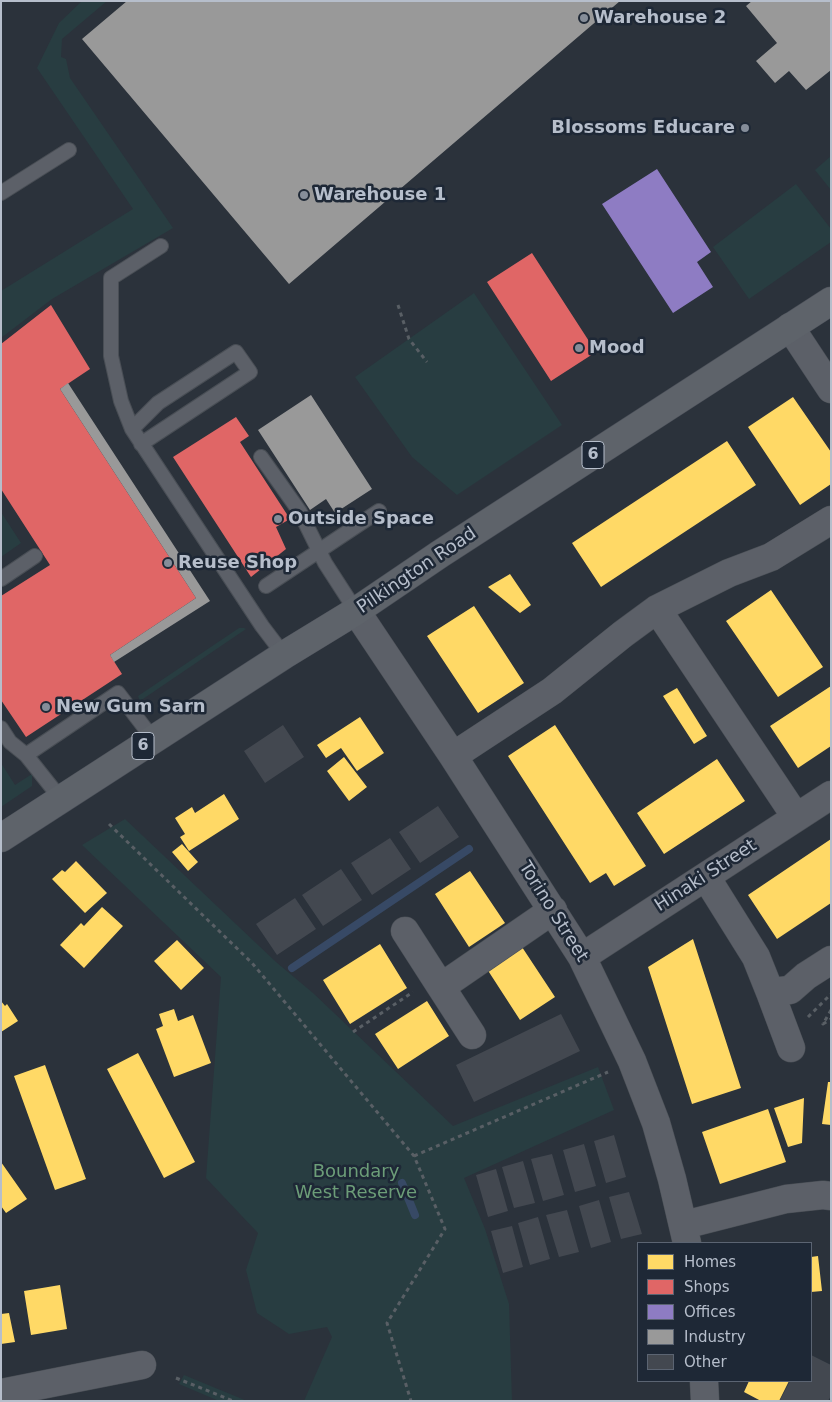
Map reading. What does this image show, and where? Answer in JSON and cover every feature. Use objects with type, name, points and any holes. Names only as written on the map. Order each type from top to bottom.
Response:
[{"type":"main road","name":"Pilkington Road","points":[[1,838],[284,655],[356,611],[440,554],[831,301]]},
{"type":"street","points":[[790,327],[831,389]]},
{"type":"street","points":[[453,756],[552,691],[623,634],[658,609],[728,573],[771,558],[831,520]]},
{"type":"street","points":[[658,609],[796,817]]},
{"type":"street","name":"Torino Street","points":[[356,611],[453,756],[582,957],[632,1061],[661,1138],[685,1234]]},
{"type":"street","name":"Hinaki Street","points":[[582,957],[831,795]]},
{"type":"street","points":[[706,877],[756,957],[791,1048]]},
{"type":"street","points":[[441,987],[553,910]]},
{"type":"street","points":[[405,931],[472,1035]]},
{"type":"street","points":[[770,992],[790,990],[806,976],[831,960]]},
{"type":"street","points":[[685,1234],[786,1200],[823,1195],[831,1196]]},
{"type":"street","points":[[1,1393],[142,1365]]},
{"type":"street","points":[[704,1382],[705,1401]]},
{"type":"lane","points":[[1,193],[69,150]]},
{"type":"lane","points":[[161,246],[112,278],[111,356],[121,401],[132,429],[141,444],[262,626],[284,655]]},
{"type":"lane","points":[[132,429],[158,403],[236,352],[250,372],[141,444]]},
{"type":"lane","points":[[261,457],[300,512],[319,551],[356,611]]},
{"type":"lane","points":[[266,586],[379,511]]},
{"type":"lane","points":[[1,579],[35,556]]},
{"type":"lane","points":[[26,755],[118,693],[154,740]]},
{"type":"lane","points":[[1,728],[10,742],[26,755],[61,799]]},
{"type":"path","points":[[398,305],[409,339],[427,362]]},
{"type":"path","points":[[109,824],[252,963],[414,1156],[445,1229],[387,1323],[411,1401]]},
{"type":"path","points":[[353,1032],[425,984],[441,987]]},
{"type":"path","points":[[807,1018],[831,994]]},
{"type":"path","points":[[831,1010],[823,1024],[831,1019]]},
{"type":"path","points":[[414,1156],[632,1061]]},
{"type":"path","points":[[176,1378],[233,1401]]},
{"type":"green space","points":[[82,1],[107,1],[62,39],[61,57],[66,59],[70,78],[173,228],[52,299],[1,338],[1,291],[133,209],[37,68],[59,23]]},
{"type":"green space","points":[[831,156],[831,190],[815,170]]},
{"type":"green space","points":[[796,184],[831,229],[831,242],[749,299],[713,247]]},
{"type":"green space","points":[[474,293],[562,425],[457,495],[412,457],[355,377]]},
{"type":"green space","points":[[1,512],[21,543],[1,557]]},
{"type":"green space","points":[[239,628],[246,629],[140,701],[138,696]]},
{"type":"green space","points":[[1,763],[15,785],[32,774],[32,786],[1,807]]},
{"type":"green space","name":"Boundary West Reserve","points":[[125,819],[453,1126],[598,1067],[614,1110],[464,1178],[485,1229],[509,1304],[512,1401],[304,1401],[332,1337],[327,1327],[289,1334],[257,1313],[246,1270],[258,1233],[206,1178],[221,977],[82,845]]},
{"type":"green space","points":[[184,1375],[247,1401],[219,1401],[179,1384]]},
{"type":"building: Homes","points":[[793,397],[831,452],[831,484],[800,505],[748,427]]},
{"type":"building: Homes","points":[[727,441],[756,485],[601,587],[572,543]]},
{"type":"building: Homes","points":[[510,574],[531,605],[520,613],[488,587]]},
{"type":"building: Homes","points":[[771,590],[823,667],[778,697],[726,621]]},
{"type":"building: Homes","points":[[474,606],[524,683],[478,713],[427,636]]},
{"type":"building: Homes","points":[[831,686],[831,746],[798,768],[770,726]]},
{"type":"building: Homes","points":[[677,688],[707,736],[694,744],[663,696]]},
{"type":"building: Homes","points":[[360,717],[384,753],[357,771],[341,748],[326,758],[317,745]]},
{"type":"building: Homes","points":[[555,725],[646,866],[614,886],[606,873],[590,883],[508,756]]},
{"type":"building: Homes","points":[[344,757],[367,787],[349,801],[327,771]]},
{"type":"building: Homes","points":[[717,759],[745,801],[664,854],[637,813]]},
{"type":"building: Homes","points":[[224,794],[239,819],[189,851],[180,837],[185,834],[175,818],[192,807],[195,813]]},
{"type":"building: Homes","points":[[831,839],[831,903],[777,939],[748,895]]},
{"type":"building: Homes","points":[[182,844],[198,862],[188,871],[172,852]]},
{"type":"building: Homes","points":[[76,861],[107,893],[85,913],[52,879],[62,870],[65,872]]},
{"type":"building: Homes","points":[[470,871],[505,923],[469,947],[435,894]]},
{"type":"building: Homes","points":[[102,907],[123,926],[84,968],[60,945],[81,923],[84,926]]},
{"type":"building: Homes","points":[[693,939],[741,1088],[692,1104],[648,967]]},
{"type":"building: Homes","points":[[177,940],[204,968],[181,990],[154,961]]},
{"type":"building: Homes","points":[[380,944],[407,988],[350,1024],[323,980]]},
{"type":"building: Homes","points":[[522,947],[555,997],[520,1020],[487,969]]},
{"type":"building: Homes","points":[[1,1001],[5,1006],[7,1004],[18,1021],[1,1032]]},
{"type":"building: Homes","points":[[427,1001],[449,1036],[398,1069],[375,1034]]},
{"type":"building: Homes","points":[[174,1009],[178,1021],[193,1015],[211,1063],[174,1077],[156,1029],[163,1026],[159,1014]]},
{"type":"building: Homes","points":[[138,1053],[195,1162],[164,1178],[107,1069]]},
{"type":"building: Homes","points":[[45,1065],[86,1179],[55,1190],[14,1076]]},
{"type":"building: Homes","points":[[828,1082],[831,1082],[831,1125],[822,1124]]},
{"type":"building: Homes","points":[[804,1098],[802,1143],[788,1147],[774,1108]]},
{"type":"building: Homes","points":[[768,1109],[786,1162],[720,1184],[702,1132]]},
{"type":"building: Homes","points":[[1,1162],[27,1199],[6,1213],[1,1206]]},
{"type":"building: Homes","points":[[818,1256],[822,1291],[812,1292],[812,1257]]},
{"type":"building: Homes","points":[[60,1285],[67,1329],[31,1335],[24,1291]]},
{"type":"building: Homes","points":[[9,1313],[15,1342],[1,1344],[1,1314]]},
{"type":"building: Homes","points":[[749,1382],[788,1382],[779,1401],[761,1401],[744,1392]]},
{"type":"building: Shops","points":[[532,253],[596,352],[551,381],[487,282]]},
{"type":"building: Shops","points":[[51,305],[90,369],[60,389],[196,598],[110,655],[122,674],[26,737],[1,700],[1,596],[50,565],[1,489],[1,344]]},
{"type":"building: Shops","points":[[236,417],[249,436],[240,442],[290,519],[276,527],[286,549],[251,577],[173,457]]},
{"type":"building: Offices","points":[[657,169],[711,252],[697,262],[713,287],[673,313],[602,204]]},
{"type":"building: Industry","name":"Warehouse 1","points":[[127,1],[620,1],[289,284],[82,39]]},
{"type":"building: Industry","points":[[752,1],[831,1],[831,70],[806,90],[789,71],[775,83],[756,61],[777,43],[746,6]]},
{"type":"building: Industry","points":[[68,383],[210,601],[114,662],[110,655],[196,598],[60,389]]},
{"type":"building: Industry","points":[[311,395],[372,489],[335,513],[326,499],[310,510],[258,430]]},
{"type":"building: Other","points":[[283,725],[304,757],[265,783],[244,751]]},
{"type":"building: Other","points":[[438,806],[459,837],[420,863],[399,832]]},
{"type":"building: Other","points":[[390,838],[411,869],[372,895],[351,863]]},
{"type":"building: Other","points":[[341,869],[362,900],[323,926],[302,895]]},
{"type":"building: Other","points":[[295,898],[316,929],[277,955],[256,924]]},
{"type":"building: Other","points":[[561,1014],[580,1051],[474,1102],[456,1065]]},
{"type":"building: Other","points":[[614,1135],[626,1177],[606,1183],[594,1141]]},
{"type":"building: Other","points":[[584,1144],[596,1186],[575,1192],[563,1150]]},
{"type":"building: Other","points":[[552,1154],[564,1195],[543,1201],[531,1159]]},
{"type":"building: Other","points":[[523,1161],[535,1203],[514,1208],[502,1167]]},
{"type":"building: Other","points":[[496,1169],[508,1211],[488,1217],[476,1175]]},
{"type":"building: Other","points":[[629,1192],[642,1234],[621,1239],[609,1197]]},
{"type":"building: Other","points":[[599,1200],[611,1242],[591,1248],[579,1206]]},
{"type":"building: Other","points":[[567,1210],[579,1252],[559,1257],[546,1215]]},
{"type":"building: Other","points":[[538,1217],[550,1259],[530,1265],[518,1223]]},
{"type":"building: Other","points":[[512,1226],[523,1267],[503,1273],[491,1231]]},
{"type":"building: Other","points":[[812,1356],[831,1365],[831,1396],[828,1401],[780,1400],[789,1382],[812,1382]]},
{"type":"waterway","points":[[292,968],[469,849]]},
{"type":"waterway","points":[[402,1183],[415,1215]]},
{"type":"place","name":"Warehouse 2","points":[[584,18]]},
{"type":"place","name":"Blossoms Educare","points":[[745,128]]},
{"type":"place","name":"Warehouse 1","points":[[304,195]]},
{"type":"place","name":"Mood","points":[[579,348]]},
{"type":"place","name":"Outside Space","points":[[278,519]]},
{"type":"place","name":"Reuse Shop","points":[[168,563]]},
{"type":"place","name":"New Gum Sarn","points":[[46,707]]}]
